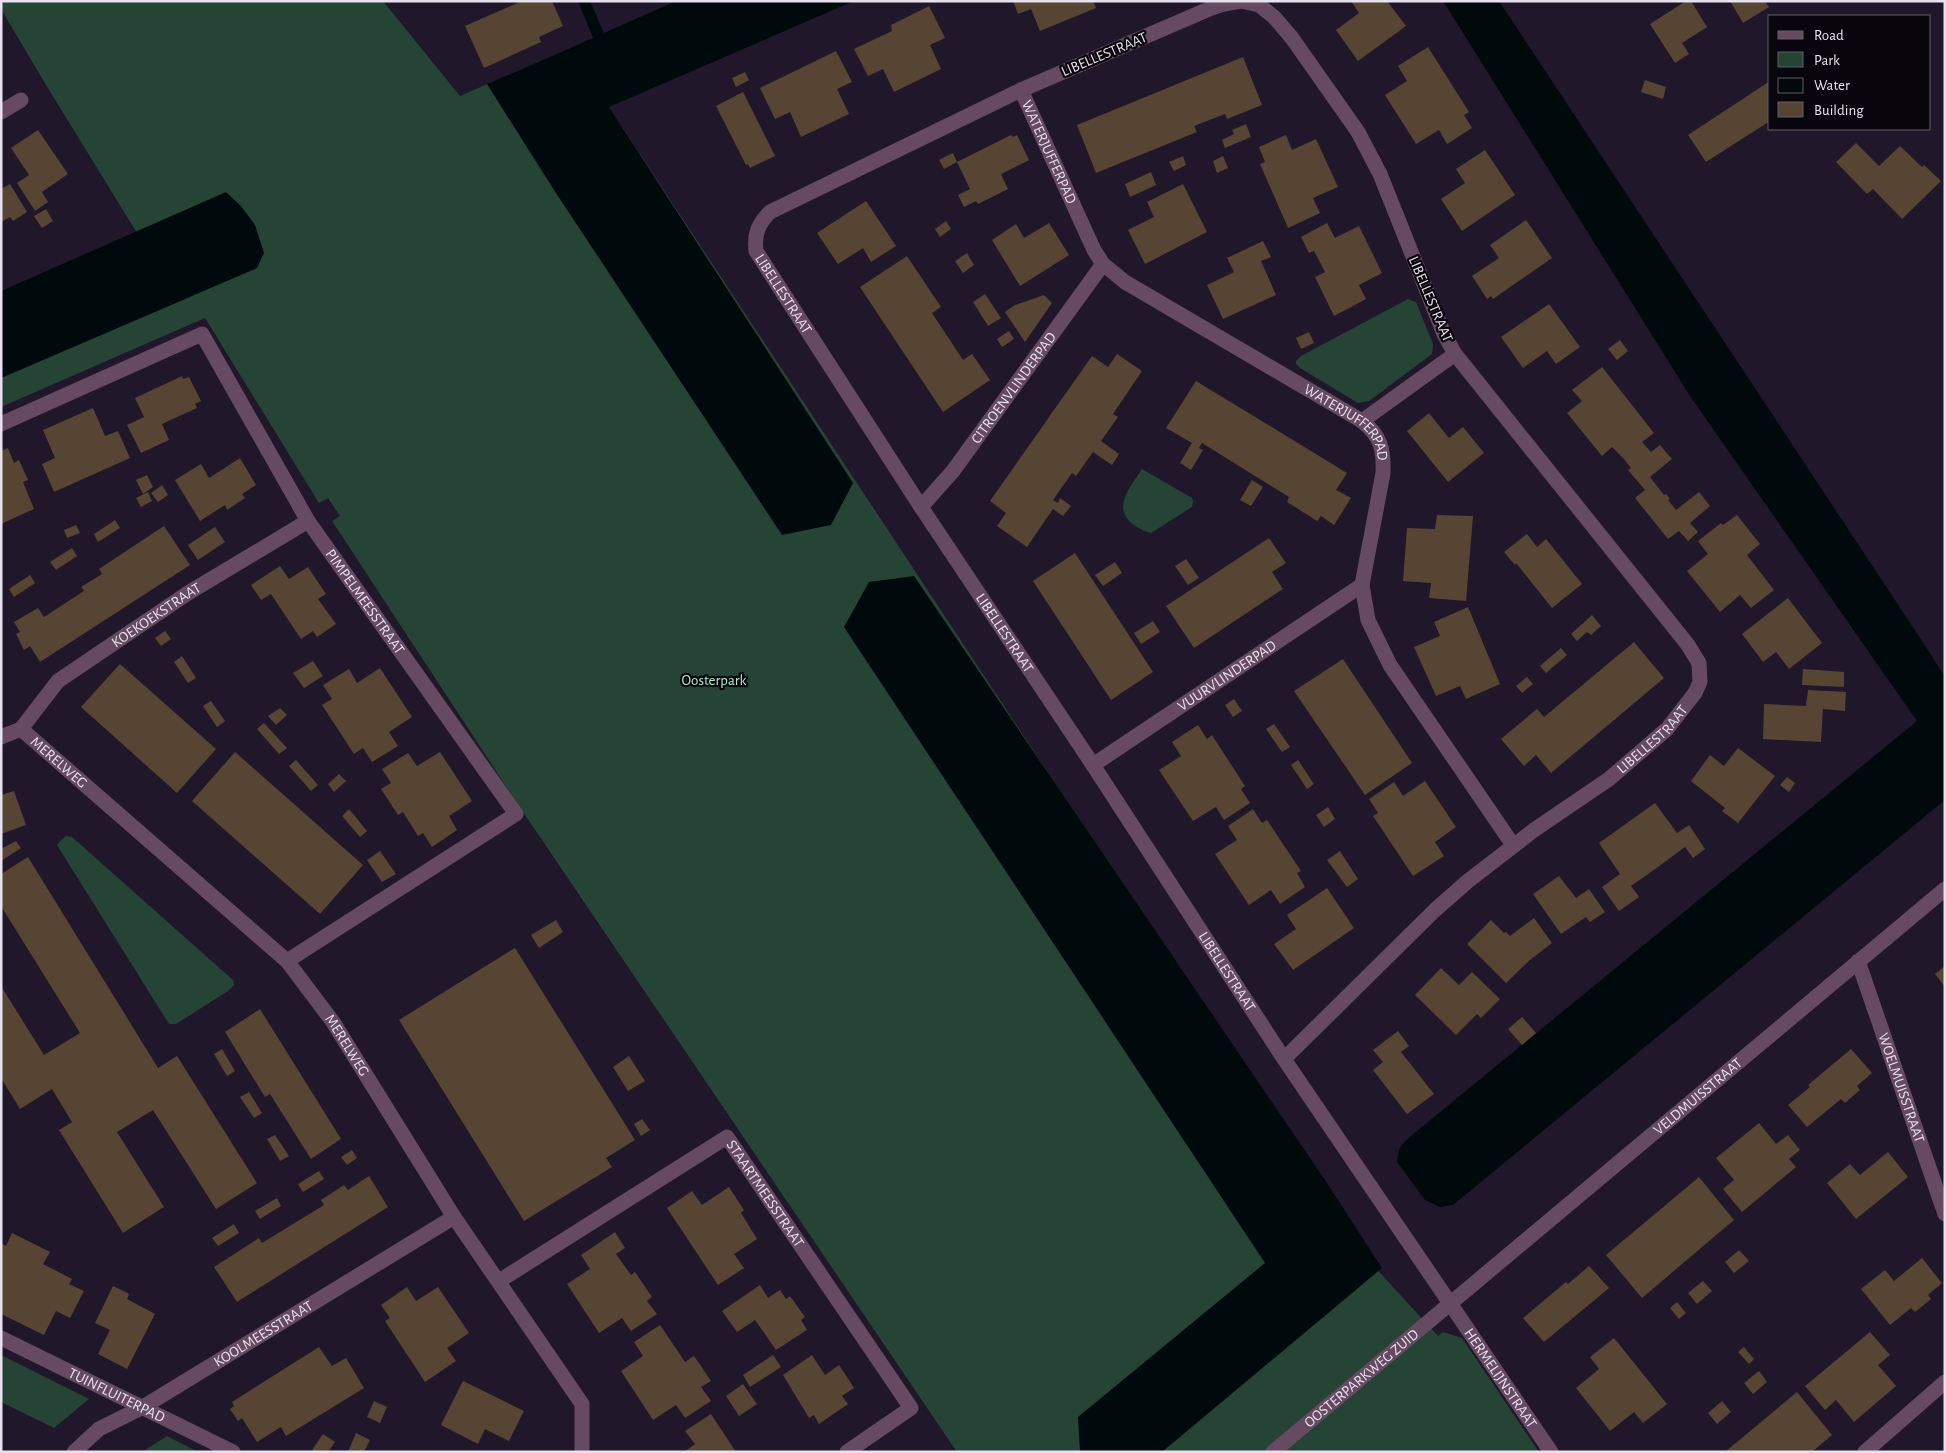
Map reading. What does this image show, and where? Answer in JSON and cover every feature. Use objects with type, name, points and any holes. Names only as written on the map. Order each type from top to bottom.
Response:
[{"type":"street","name":"LIBELLESTRAAT","points":[[1284,1059],[1435,910],[1468,881],[1513,845],[1609,779],[1667,729],[1695,693],[1700,682],[1701,671],[1699,663],[1688,645],[1454,354],[1444,334],[1380,174],[1358,132],[1292,38],[1274,16],[1259,5],[1241,1],[1224,4],[1021,90],[770,212],[756,229],[754,240],[756,251],[761,260],[921,507],[1093,765],[1284,1059],[1450,1304]]},
{"type":"street","name":"WATERJUFFERPAD","points":[[1021,90],[1090,240],[1103,264],[1125,282],[1362,421],[1378,436],[1384,456],[1383,473],[1362,586],[1368,620],[1390,665],[1513,845]]},
{"type":"street","points":[[1,112],[21,100]]},
{"type":"street","name":"CITROENVLINDERPAD","points":[[921,507],[953,471],[1103,264]]},
{"type":"street","name":"PIMPELMEESSTRAAT","points":[[1,424],[202,334],[308,520],[516,814],[287,961]]},
{"type":"street","name":"LIBELLESTRAAT","points":[[1362,421],[1454,354]]},
{"type":"street","name":"KOEKOEKSTRAAT","points":[[21,730],[58,681],[188,593],[308,520]]},
{"type":"street","name":"VUURVLINDERPAD","points":[[1093,765],[1362,586]]},
{"type":"street","name":"MERELWEG","points":[[1,737],[21,730],[287,961],[333,1022],[454,1217],[582,1404],[582,1452]]},
{"type":"street","name":"VELDMUISSTRAAT","points":[[1450,1304],[1945,889]]},
{"type":"street","name":"WOELMUISSTRAAT","points":[[1858,961],[1945,1214]]},
{"type":"street","name":"STAARTMEESSTRAAT","points":[[499,1281],[727,1137],[911,1408],[847,1452]]},
{"type":"street","name":"KOOLMEESSTRAAT","points":[[74,1452],[99,1429],[143,1407],[454,1217]]},
{"type":"street","name":"OOSTERPARKWEG ZUID","points":[[1273,1452],[1450,1304]]},
{"type":"street","name":"HERMELIJNSTRAAT","points":[[1450,1304],[1551,1452]]},
{"type":"street","name":"TUINFLUITERPAD","points":[[1,1338],[233,1452]]},
{"type":"street","points":[[1865,1452],[1945,1382]]},
{"type":"green space","name":"Oosterpark","points":[[1,1],[383,1],[460,96],[570,48],[1372,1264],[1438,1336],[1443,1332],[1462,1338],[1539,1452],[957,1452],[523,812],[332,521],[340,516],[328,498],[319,503],[205,318],[1,407],[1,378],[192,296],[137,233],[1,9]]},
{"type":"green space","points":[[1408,299],[1416,302],[1433,344],[1432,354],[1369,401],[1358,403],[1296,364],[1296,361],[1301,356]]},
{"type":"green space","points":[[1142,469],[1192,498],[1193,501],[1192,507],[1151,533],[1140,529],[1130,522],[1123,509],[1129,488]]},
{"type":"green space","points":[[66,836],[72,837],[233,980],[234,985],[228,991],[176,1024],[169,1024],[57,845]]},
{"type":"green space","points":[[1,1355],[89,1399],[54,1428],[1,1402]]},
{"type":"green space","points":[[167,1436],[198,1452],[142,1452]]},
{"type":"water","points":[[578,1],[590,1],[604,33],[676,1],[854,1],[609,107],[853,483],[831,525],[782,535],[554,190],[487,84],[593,38]]},
{"type":"water","points":[[1443,1],[1499,1],[1945,677],[1945,800],[1453,1205],[1440,1207],[1425,1200],[1397,1162],[1399,1149],[1406,1140],[1917,721],[1690,396]]},
{"type":"water","points":[[226,192],[241,206],[255,225],[264,253],[257,268],[1,378],[1,291]]},
{"type":"water","points":[[914,576],[1327,1183],[1382,1268],[1162,1452],[1080,1452],[1078,1417],[1265,1263],[844,627],[869,582]]},
{"type":"building","points":[[522,1],[552,1],[563,26],[539,37],[541,42],[484,68],[465,26]]},
{"type":"building","points":[[1013,1],[1093,1],[1096,8],[1040,31],[1031,9],[1018,14]]},
{"type":"building","points":[[1351,1],[1387,1],[1406,26],[1358,61],[1336,30],[1359,13]]},
{"type":"building","points":[[1686,1],[1691,1],[1707,27],[1682,43],[1689,54],[1675,63],[1650,24]]},
{"type":"building","points":[[1730,1],[1765,1],[1769,7],[1743,23]]},
{"type":"building","points":[[929,6],[945,38],[930,45],[941,69],[894,92],[883,69],[868,76],[854,49],[892,31],[891,25]]},
{"type":"building","points":[[1428,47],[1469,112],[1464,115],[1472,128],[1447,144],[1439,130],[1416,144],[1385,95],[1407,81],[1398,66]]},
{"type":"building","points":[[836,51],[852,82],[837,89],[849,114],[801,137],[790,112],[775,119],[760,88]]},
{"type":"building","points":[[1243,57],[1262,105],[1227,119],[1225,114],[1194,126],[1197,132],[1096,173],[1077,125]]},
{"type":"building","points":[[745,72],[749,80],[736,87],[732,78]]},
{"type":"building","points":[[1645,80],[1666,87],[1663,99],[1641,92]]},
{"type":"building","points":[[1768,82],[1768,122],[1706,162],[1688,135]]},
{"type":"building","points":[[743,92],[775,156],[750,168],[748,164],[746,165],[716,106]]},
{"type":"building","points":[[1246,124],[1251,137],[1225,148],[1222,140],[1234,134],[1232,130]]},
{"type":"building","points":[[38,130],[68,174],[42,192],[48,202],[35,211],[17,183],[29,175],[11,148]]},
{"type":"building","points":[[1011,135],[1013,137],[1017,135],[1029,160],[1001,174],[1008,189],[978,204],[976,201],[964,207],[958,195],[970,189],[957,162]]},
{"type":"building","points":[[1286,135],[1292,150],[1316,139],[1338,187],[1313,198],[1320,213],[1288,228],[1260,164],[1265,162],[1259,147]]},
{"type":"building","points":[[1856,143],[1879,166],[1900,146],[1922,167],[1924,165],[1941,181],[1902,219],[1873,189],[1867,194],[1836,162]]},
{"type":"building","points":[[1485,150],[1515,195],[1462,231],[1441,199],[1465,183],[1456,169]]},
{"type":"building","points":[[953,153],[957,162],[944,169],[939,160]]},
{"type":"building","points":[[1183,156],[1186,165],[1174,171],[1169,162]]},
{"type":"building","points":[[1223,156],[1228,168],[1217,173],[1213,161]]},
{"type":"building","points":[[1151,172],[1156,185],[1130,197],[1125,184]]},
{"type":"building","points":[[10,184],[27,212],[13,221],[10,217],[1,222],[1,189]]},
{"type":"building","points":[[1183,184],[1207,232],[1145,264],[1128,230],[1154,217],[1147,202]]},
{"type":"building","points":[[866,201],[896,246],[871,262],[863,248],[838,264],[817,233]]},
{"type":"building","points":[[46,209],[53,221],[42,228],[34,216]]},
{"type":"building","points":[[1526,220],[1552,258],[1493,299],[1491,296],[1487,299],[1472,276],[1499,258],[1490,245]]},
{"type":"building","points":[[946,221],[951,229],[940,237],[935,229]]},
{"type":"building","points":[[1049,223],[1069,255],[1020,286],[992,240],[1016,224],[1024,238]]},
{"type":"building","points":[[1327,223],[1335,238],[1359,226],[1382,273],[1359,285],[1366,299],[1334,316],[1315,277],[1325,272],[1314,251],[1309,253],[1301,237]]},
{"type":"building","points":[[1263,241],[1271,257],[1261,261],[1276,295],[1223,319],[1207,285],[1234,272],[1227,258]]},
{"type":"building","points":[[967,253],[974,265],[963,273],[955,261]]},
{"type":"building","points":[[907,256],[941,307],[932,313],[963,360],[972,354],[990,380],[943,412],[860,287]]},
{"type":"building","points":[[985,294],[1001,318],[988,326],[973,302]]},
{"type":"building","points":[[1044,295],[1052,303],[1025,342],[1005,312],[1015,305]]},
{"type":"building","points":[[1549,304],[1580,347],[1556,364],[1547,351],[1523,368],[1501,337]]},
{"type":"building","points":[[1009,331],[1014,339],[1002,347],[997,339]]},
{"type":"building","points":[[1309,332],[1314,343],[1301,349],[1296,338]]},
{"type":"building","points":[[1620,340],[1628,351],[1617,360],[1608,349]]},
{"type":"building","points":[[1117,354],[1142,371],[1113,414],[1118,417],[1101,441],[1119,454],[1112,465],[1093,452],[1076,476],[1072,473],[1053,500],[1058,503],[1060,498],[1071,506],[1063,516],[1053,509],[1027,547],[997,526],[1006,513],[990,501],[1092,356],[1108,367]]},
{"type":"building","points":[[1602,367],[1654,433],[1642,442],[1651,452],[1660,445],[1672,459],[1650,477],[1664,495],[1666,494],[1670,499],[1668,500],[1676,510],[1699,492],[1710,506],[1690,523],[1698,532],[1688,541],[1679,531],[1668,539],[1635,498],[1645,490],[1628,470],[1631,468],[1623,458],[1612,447],[1602,456],[1567,413],[1582,401],[1572,390]]},
{"type":"building","points":[[182,376],[183,379],[189,377],[201,401],[195,404],[197,408],[162,424],[169,440],[141,453],[127,425],[144,417],[135,398]]},
{"type":"building","points":[[1196,381],[1347,473],[1336,490],[1351,498],[1334,525],[1321,516],[1317,521],[1287,502],[1289,497],[1202,443],[1199,448],[1203,450],[1191,470],[1180,463],[1192,443],[1166,428]]},
{"type":"building","points":[[93,408],[105,436],[118,431],[130,458],[54,492],[42,464],[55,458],[43,430]]},
{"type":"building","points":[[1429,413],[1449,438],[1463,427],[1484,453],[1448,482],[1407,431]]},
{"type":"building","points":[[8,448],[14,463],[19,460],[28,480],[23,482],[34,509],[1,524],[1,451]]},
{"type":"building","points":[[240,458],[256,485],[242,494],[245,498],[227,510],[225,505],[200,521],[175,480],[201,464],[209,478]]},
{"type":"building","points":[[147,475],[153,487],[143,494],[136,480]]},
{"type":"building","points":[[1252,480],[1263,487],[1251,506],[1240,500]]},
{"type":"building","points":[[162,485],[168,495],[158,502],[151,493]]},
{"type":"building","points":[[148,492],[152,501],[141,507],[136,498]]},
{"type":"building","points":[[1437,515],[1473,516],[1466,601],[1429,598],[1431,583],[1403,581],[1407,528],[1435,529]]},
{"type":"building","points":[[1737,515],[1760,544],[1747,555],[1774,590],[1751,608],[1740,595],[1720,612],[1687,571],[1708,554],[1698,541],[1721,523],[1723,525]]},
{"type":"building","points":[[115,520],[120,528],[98,542],[94,534]]},
{"type":"building","points":[[76,525],[80,533],[67,538],[64,530]]},
{"type":"building","points":[[164,526],[190,565],[40,662],[30,646],[24,650],[16,634],[20,632],[14,622],[38,608],[44,617],[84,591],[81,587],[102,574],[99,569]]},
{"type":"building","points":[[215,527],[225,542],[198,560],[188,545]]},
{"type":"building","points":[[1527,534],[1537,547],[1546,539],[1582,584],[1552,608],[1516,563],[1515,565],[1504,552]]},
{"type":"building","points":[[1269,538],[1286,563],[1272,572],[1283,589],[1194,648],[1166,606]]},
{"type":"building","points":[[72,548],[77,556],[56,570],[50,562]]},
{"type":"building","points":[[1075,553],[1153,672],[1111,700],[1033,581]]},
{"type":"building","points":[[1186,559],[1199,578],[1188,585],[1175,566]]},
{"type":"building","points":[[1115,562],[1122,573],[1103,586],[1095,575]]},
{"type":"building","points":[[280,566],[289,579],[308,567],[326,594],[318,599],[336,624],[317,637],[313,631],[301,639],[271,594],[261,600],[251,585]]},
{"type":"building","points":[[30,575],[35,583],[14,597],[9,589]]},
{"type":"building","points":[[1788,598],[1822,643],[1789,669],[1776,652],[1763,662],[1742,634]]},
{"type":"building","points":[[1468,607],[1500,684],[1466,699],[1460,686],[1436,696],[1414,647],[1440,636],[1434,622]]},
{"type":"building","points":[[1592,615],[1601,626],[1591,635],[1587,632],[1577,641],[1571,634]]},
{"type":"building","points":[[1153,621],[1160,632],[1141,644],[1134,633]]},
{"type":"building","points":[[165,631],[171,639],[161,646],[155,638]]},
{"type":"building","points":[[1634,642],[1664,678],[1551,773],[1536,755],[1524,766],[1501,739],[1537,709],[1544,717]]},
{"type":"building","points":[[1561,648],[1567,655],[1546,673],[1540,666]]},
{"type":"building","points":[[182,656],[196,678],[188,683],[174,662]]},
{"type":"building","points":[[1343,659],[1412,763],[1365,795],[1294,691]]},
{"type":"building","points":[[313,661],[323,676],[304,688],[293,673]]},
{"type":"building","points":[[120,664],[216,749],[177,793],[81,707]]},
{"type":"building","points":[[380,668],[412,717],[389,732],[398,746],[372,762],[363,748],[354,754],[322,705],[332,699],[323,685],[349,669],[357,683]]},
{"type":"building","points":[[1803,669],[1844,672],[1844,687],[1802,685]]},
{"type":"building","points":[[1527,677],[1533,684],[1522,693],[1516,686]]},
{"type":"building","points":[[1808,690],[1846,692],[1845,711],[1823,709],[1821,742],[1763,739],[1764,704],[1806,706]]},
{"type":"building","points":[[1234,699],[1242,711],[1233,717],[1225,705]]},
{"type":"building","points":[[211,701],[225,721],[217,727],[203,706]]},
{"type":"building","points":[[280,708],[287,715],[276,725],[268,716]]},
{"type":"building","points":[[264,723],[287,748],[279,754],[257,729]]},
{"type":"building","points":[[1274,724],[1290,747],[1282,752],[1266,729]]},
{"type":"building","points":[[1198,725],[1207,739],[1212,735],[1245,786],[1241,789],[1250,803],[1224,820],[1216,807],[1193,821],[1159,770],[1181,756],[1172,742]]},
{"type":"building","points":[[1738,748],[1775,776],[1738,823],[1722,811],[1725,808],[1691,781],[1710,755],[1724,766]]},
{"type":"building","points":[[235,752],[363,865],[320,914],[192,801]]},
{"type":"building","points":[[440,752],[472,801],[449,816],[457,830],[432,847],[423,833],[418,836],[403,812],[398,815],[381,789],[391,783],[382,769],[408,753],[417,766]]},
{"type":"building","points":[[296,760],[318,785],[311,791],[289,766]]},
{"type":"building","points":[[1298,760],[1314,784],[1307,789],[1291,765]]},
{"type":"building","points":[[339,774],[346,781],[334,792],[328,784]]},
{"type":"building","points":[[1787,777],[1795,783],[1789,792],[1780,785]]},
{"type":"building","points":[[1425,781],[1456,827],[1435,842],[1444,856],[1413,876],[1373,816],[1378,813],[1369,799],[1394,782],[1403,796]]},
{"type":"building","points":[[14,791],[26,825],[1,834],[1,795]]},
{"type":"building","points":[[1655,803],[1677,833],[1689,825],[1705,849],[1693,858],[1685,847],[1631,886],[1639,897],[1619,911],[1602,887],[1620,874],[1599,843]]},
{"type":"building","points":[[1328,807],[1335,819],[1324,827],[1316,815]]},
{"type":"building","points":[[349,809],[367,831],[360,837],[342,816]]},
{"type":"building","points":[[1253,809],[1262,823],[1267,820],[1301,871],[1297,873],[1305,887],[1280,904],[1271,890],[1249,905],[1215,854],[1237,840],[1228,826]]},
{"type":"building","points":[[16,841],[21,848],[1,861],[1,849]]},
{"type":"building","points":[[380,851],[396,874],[382,882],[367,860]]},
{"type":"building","points":[[1340,851],[1358,879],[1347,887],[1327,860]]},
{"type":"building","points":[[28,857],[158,1068],[177,1056],[257,1183],[216,1209],[153,1110],[117,1132],[164,1207],[123,1233],[59,1130],[72,1122],[52,1089],[20,1109],[1,1078],[1,986],[44,1055],[80,1033],[1,906],[1,874]]},
{"type":"building","points":[[1559,876],[1576,898],[1589,889],[1605,912],[1590,922],[1586,917],[1561,934],[1533,894]]},
{"type":"building","points":[[1327,888],[1354,928],[1293,970],[1274,944],[1296,929],[1287,915]]},
{"type":"building","points":[[1534,918],[1552,943],[1530,960],[1506,983],[1467,944],[1491,920],[1504,933],[1506,932],[1510,936]]},
{"type":"building","points":[[556,920],[563,932],[539,948],[531,935]]},
{"type":"building","points":[[515,948],[635,1140],[606,1158],[612,1167],[524,1221],[399,1020]]},
{"type":"building","points":[[1945,966],[1945,987],[1935,974]]},
{"type":"building","points":[[1441,968],[1459,985],[1472,972],[1500,999],[1481,1018],[1477,1014],[1456,1035],[1415,995]]},
{"type":"building","points":[[260,1009],[341,1139],[311,1159],[270,1094],[265,1097],[225,1032]]},
{"type":"building","points":[[1522,1017],[1536,1033],[1522,1045],[1508,1029]]},
{"type":"building","points":[[1398,1031],[1409,1046],[1401,1052],[1434,1094],[1407,1114],[1373,1070],[1383,1062],[1373,1050]]},
{"type":"building","points":[[222,1049],[235,1071],[227,1076],[214,1054]]},
{"type":"building","points":[[1851,1049],[1872,1073],[1857,1086],[1860,1090],[1845,1103],[1841,1099],[1807,1127],[1788,1105],[1810,1087],[1808,1085]]},
{"type":"building","points":[[629,1056],[645,1081],[628,1091],[613,1067]]},
{"type":"building","points":[[249,1092],[262,1113],[254,1118],[240,1097]]},
{"type":"building","points":[[642,1119],[650,1130],[641,1136],[634,1124]]},
{"type":"building","points":[[1759,1123],[1776,1144],[1788,1135],[1800,1150],[1789,1159],[1796,1167],[1742,1212],[1723,1189],[1734,1180],[1716,1158]]},
{"type":"building","points":[[275,1135],[289,1156],[280,1161],[267,1139]]},
{"type":"building","points":[[352,1150],[357,1158],[347,1165],[341,1157]]},
{"type":"building","points":[[1888,1152],[1908,1177],[1856,1219],[1827,1183],[1850,1164],[1860,1175]]},
{"type":"building","points":[[319,1171],[324,1179],[303,1192],[298,1184]]},
{"type":"building","points":[[369,1176],[388,1207],[237,1302],[214,1267],[259,1238],[262,1243],[324,1205],[321,1200],[344,1185],[348,1190]]},
{"type":"building","points":[[1699,1177],[1734,1220],[1642,1298],[1606,1255]]},
{"type":"building","points":[[729,1187],[744,1210],[741,1213],[757,1239],[734,1254],[744,1268],[718,1285],[667,1208],[692,1191],[702,1205]]},
{"type":"building","points":[[277,1198],[281,1206],[260,1219],[255,1211]]},
{"type":"building","points":[[234,1224],[239,1233],[218,1246],[212,1238]]},
{"type":"building","points":[[615,1232],[625,1248],[616,1254],[631,1275],[635,1272],[652,1297],[647,1301],[657,1314],[631,1331],[622,1318],[599,1333],[567,1284],[590,1269],[581,1255]]},
{"type":"building","points":[[12,1233],[50,1252],[43,1264],[72,1279],[69,1284],[84,1291],[70,1318],[56,1311],[44,1335],[1,1314],[1,1247],[3,1244],[6,1246]]},
{"type":"building","points":[[1739,1250],[1749,1261],[1734,1273],[1725,1262]]},
{"type":"building","points":[[1922,1258],[1942,1283],[1928,1295],[1931,1299],[1915,1312],[1911,1308],[1890,1325],[1861,1289],[1885,1270],[1894,1281]]},
{"type":"building","points":[[1589,1266],[1609,1288],[1544,1342],[1523,1318],[1566,1282],[1568,1284]]},
{"type":"building","points":[[1703,1281],[1712,1291],[1697,1304],[1688,1293]]},
{"type":"building","points":[[760,1285],[768,1298],[780,1290],[786,1299],[790,1296],[805,1317],[801,1320],[807,1330],[776,1350],[755,1320],[737,1332],[722,1311]]},
{"type":"building","points":[[113,1286],[129,1294],[127,1299],[155,1314],[127,1369],[98,1354],[110,1330],[95,1323]]},
{"type":"building","points":[[407,1287],[416,1301],[438,1287],[469,1333],[447,1348],[456,1361],[425,1382],[385,1321],[390,1318],[381,1305]]},
{"type":"building","points":[[1677,1302],[1686,1313],[1679,1319],[1670,1308]]},
{"type":"building","points":[[660,1325],[685,1362],[694,1356],[711,1381],[701,1387],[711,1401],[685,1418],[676,1405],[653,1420],[621,1371],[643,1356],[634,1342]]},
{"type":"building","points":[[1870,1332],[1890,1355],[1878,1365],[1896,1386],[1854,1422],[1836,1400],[1825,1410],[1805,1386]]},
{"type":"building","points":[[1614,1338],[1667,1404],[1643,1423],[1634,1412],[1610,1431],[1576,1388],[1599,1369],[1590,1357]]},
{"type":"building","points":[[319,1347],[332,1366],[346,1358],[364,1388],[286,1436],[281,1427],[257,1442],[242,1418],[238,1421],[230,1409],[234,1406],[232,1402]]},
{"type":"building","points":[[1744,1347],[1754,1359],[1749,1364],[1738,1352]]},
{"type":"building","points":[[773,1355],[781,1367],[750,1387],[743,1375]]},
{"type":"building","points":[[812,1355],[825,1375],[839,1365],[854,1388],[842,1396],[848,1404],[819,1424],[814,1415],[809,1418],[783,1375]]},
{"type":"building","points":[[1759,1371],[1767,1382],[1753,1394],[1744,1383]]},
{"type":"building","points":[[463,1381],[524,1411],[509,1441],[485,1429],[478,1444],[441,1425]]},
{"type":"building","points":[[743,1384],[757,1404],[739,1416],[726,1396]]},
{"type":"building","points":[[1797,1392],[1832,1435],[1812,1452],[1725,1452]]},
{"type":"building","points":[[374,1401],[387,1407],[380,1423],[367,1417]]},
{"type":"building","points":[[1722,1401],[1731,1412],[1717,1424],[1708,1413]]},
{"type":"building","points":[[711,1414],[736,1452],[684,1452],[695,1444],[685,1431]]},
{"type":"building","points":[[356,1433],[370,1440],[364,1452],[348,1452]]},
{"type":"building","points":[[323,1434],[335,1442],[328,1452],[315,1452],[312,1450]]}]
